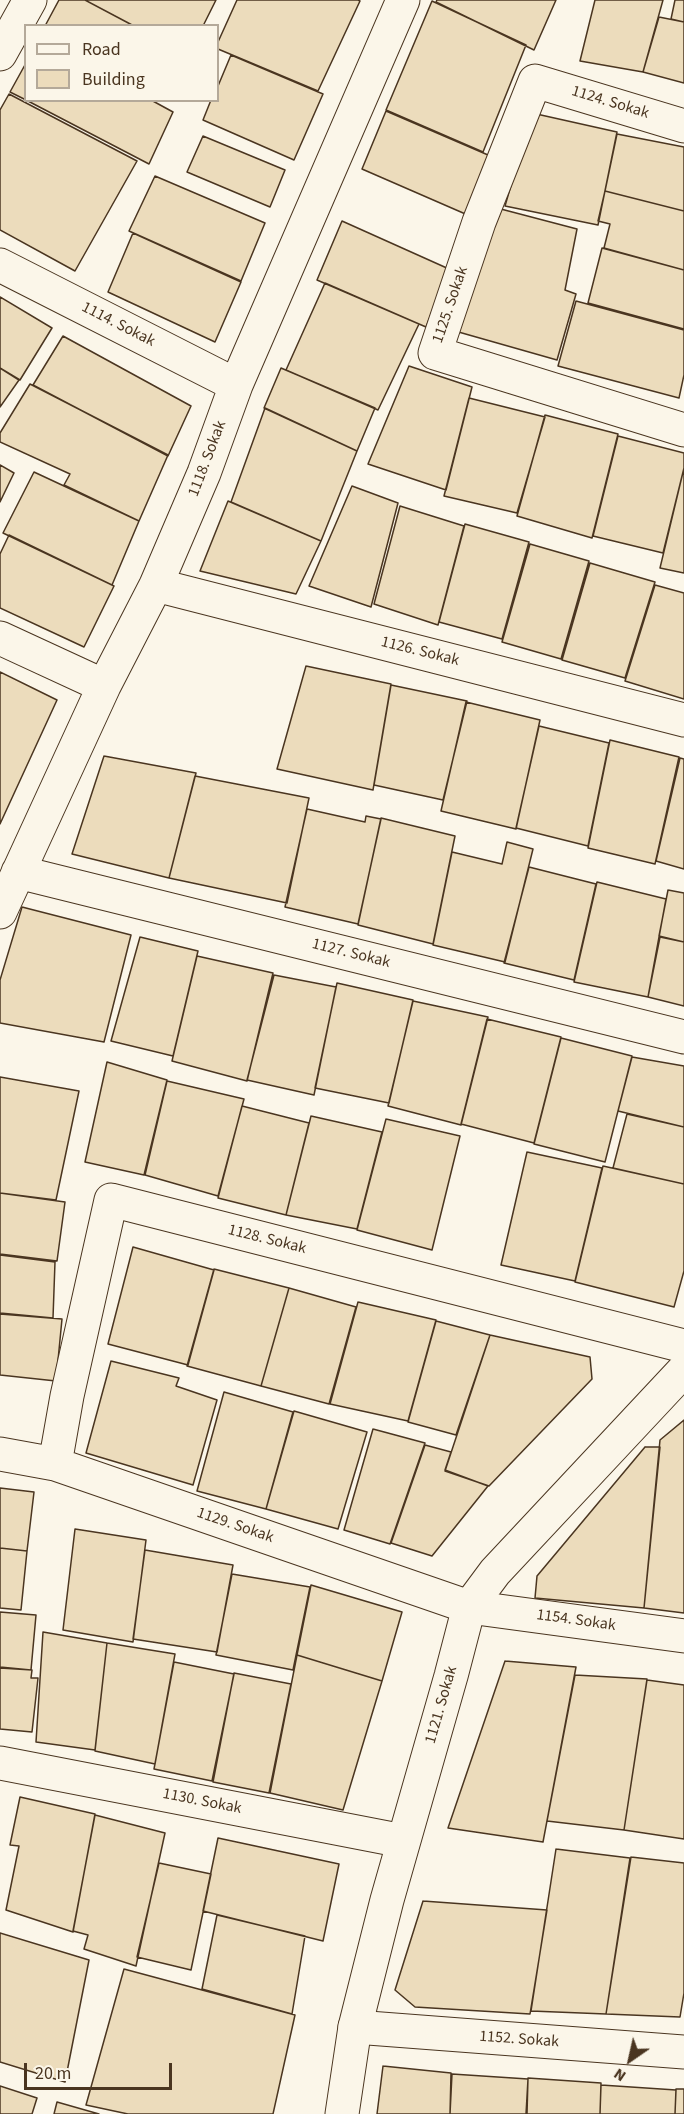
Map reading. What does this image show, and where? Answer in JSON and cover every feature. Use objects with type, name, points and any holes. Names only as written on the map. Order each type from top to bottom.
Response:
[{"type":"street","points":[[0,54],[30,0]]},
{"type":"street","name":"1118. Sokak","points":[[0,912],[104,686],[156,585],[204,473],[236,385],[403,0]]},
{"type":"street","name":"1124. Sokak","points":[[535,81],[684,126]]},
{"type":"street","name":"1125. Sokak","points":[[535,81],[479,222],[435,353],[684,430]]},
{"type":"street","name":"1114. Sokak","points":[[0,265],[236,385]]},
{"type":"street","name":"1126. Sokak","points":[[156,585],[684,720]]},
{"type":"street","points":[[0,638],[104,686]]},
{"type":"street","name":"1127. Sokak","points":[[18,872],[684,1037]]},
{"type":"street","name":"1128. Sokak","points":[[56,1464],[67,1396],[111,1200],[684,1346]]},
{"type":"street","name":"1121. Sokak","points":[[342,2114],[355,2027],[403,1841],[469,1607],[495,1572],[684,1370]]},
{"type":"street","name":"1129. Sokak","points":[[0,1454],[56,1464],[469,1607]]},
{"type":"street","name":"1154. Sokak","points":[[469,1607],[684,1636]]},
{"type":"street","name":"1130. Sokak","points":[[0,1763],[403,1841]]},
{"type":"street","name":"1152. Sokak","points":[[355,2027],[684,2052]]},
{"type":"building","points":[[59,0],[85,0],[130,24],[46,24]]},
{"type":"building","points":[[85,0],[216,0],[204,24],[130,24]]},
{"type":"building","points":[[237,0],[360,1],[318,91],[219,49],[219,40]]},
{"type":"building","points":[[437,0],[556,0],[534,50],[436,2]]},
{"type":"building","points":[[595,0],[663,0],[643,72],[580,61]]},
{"type":"building","points":[[675,0],[684,0],[684,22],[671,19]]},
{"type":"building","points":[[432,1],[526,45],[483,152],[386,110]]},
{"type":"building","points":[[659,17],[684,22],[684,83],[643,72]]},
{"type":"building","points":[[231,55],[323,94],[294,160],[203,120],[210,102],[219,102],[219,84]]},
{"type":"building","points":[[24,67],[24,99],[10,92]]},
{"type":"building","points":[[9,94],[137,161],[75,271],[0,230],[0,110]]},
{"type":"building","points":[[30,102],[155,102],[173,112],[149,164]]},
{"type":"building","points":[[386,111],[495,158],[470,216],[362,169]]},
{"type":"building","points":[[532,113],[617,132],[598,225],[505,206]]},
{"type":"building","points":[[617,134],[684,147],[684,211],[605,191]]},
{"type":"building","points":[[203,136],[285,170],[270,207],[187,172]]},
{"type":"building","points":[[155,176],[265,223],[241,281],[129,231]]},
{"type":"building","points":[[605,191],[684,211],[684,270],[604,248],[610,224],[598,221]]},
{"type":"building","points":[[497,208],[577,229],[565,290],[576,294],[557,360],[455,331]]},
{"type":"building","points":[[342,221],[449,269],[426,327],[317,280]]},
{"type":"building","points":[[133,233],[241,282],[215,342],[108,292]]},
{"type":"building","points":[[602,248],[684,270],[684,329],[588,303]]},
{"type":"building","points":[[325,283],[419,324],[378,410],[286,370]]},
{"type":"building","points":[[0,297],[52,328],[20,380],[0,368]]},
{"type":"building","points":[[576,301],[684,330],[684,375],[679,398],[558,366]]},
{"type":"building","points":[[63,336],[191,406],[168,456],[33,385]]},
{"type":"building","points":[[409,366],[472,387],[446,490],[368,464]]},
{"type":"building","points":[[0,368],[19,380],[0,407]]},
{"type":"building","points":[[281,368],[375,408],[357,451],[264,408]]},
{"type":"building","points":[[30,384],[168,455],[139,521],[64,485],[70,474],[0,442],[0,433]]},
{"type":"building","points":[[469,398],[545,417],[517,513],[444,496]]},
{"type":"building","points":[[265,408],[357,451],[321,541],[231,502]]},
{"type":"building","points":[[545,415],[618,434],[592,538],[517,516]]},
{"type":"building","points":[[618,436],[684,453],[684,468],[663,553],[593,536]]},
{"type":"building","points":[[0,465],[14,473],[0,502]]},
{"type":"building","points":[[684,468],[684,573],[660,568]]},
{"type":"building","points":[[34,472],[139,521],[112,585],[3,533]]},
{"type":"building","points":[[352,486],[398,503],[371,607],[309,586]]},
{"type":"building","points":[[228,501],[321,541],[296,594],[200,571]]},
{"type":"building","points":[[400,506],[464,526],[438,625],[374,604]]},
{"type":"building","points":[[465,524],[529,542],[502,639],[439,622]]},
{"type":"building","points":[[9,535],[114,586],[84,647],[0,608],[0,554]]},
{"type":"building","points":[[530,544],[589,561],[561,659],[502,642]]},
{"type":"building","points":[[590,563],[655,582],[625,678],[562,660]]},
{"type":"building","points":[[655,585],[684,593],[684,699],[625,681]]},
{"type":"building","points":[[306,666],[391,684],[373,790],[277,769]]},
{"type":"building","points":[[0,672],[57,700],[0,824]]},
{"type":"building","points":[[391,685],[467,701],[443,800],[374,785]]},
{"type":"building","points":[[466,702],[540,720],[516,829],[441,811]]},
{"type":"building","points":[[539,726],[609,743],[588,846],[516,828]]},
{"type":"building","points":[[610,740],[679,757],[655,864],[588,848]]},
{"type":"building","points":[[104,756],[196,773],[169,878],[72,854]]},
{"type":"building","points":[[680,758],[684,759],[684,869],[656,861]]},
{"type":"building","points":[[195,776],[309,798],[287,903],[169,878]]},
{"type":"building","points":[[307,809],[365,822],[366,816],[381,819],[358,924],[285,907]]},
{"type":"building","points":[[381,818],[455,836],[433,944],[358,925]]},
{"type":"building","points":[[507,842],[533,849],[505,962],[433,945],[452,852],[502,864]]},
{"type":"building","points":[[529,867],[596,884],[574,980],[504,963]]},
{"type":"building","points":[[597,882],[666,899],[648,997],[574,982]]},
{"type":"building","points":[[668,890],[684,893],[684,942],[659,936]]},
{"type":"building","points":[[22,907],[131,935],[104,1042],[0,1023],[0,980]]},
{"type":"building","points":[[140,937],[198,951],[173,1056],[111,1041]]},
{"type":"building","points":[[660,937],[684,942],[684,1006],[648,997]]},
{"type":"building","points":[[197,956],[273,973],[247,1081],[172,1061]]},
{"type":"building","points":[[274,975],[336,987],[314,1095],[247,1080]]},
{"type":"building","points":[[337,983],[413,1000],[389,1103],[315,1088]]},
{"type":"building","points":[[413,1001],[488,1017],[461,1125],[388,1106]]},
{"type":"building","points":[[487,1019],[561,1037],[534,1143],[461,1124]]},
{"type":"building","points":[[561,1038],[632,1056],[605,1162],[534,1144]]},
{"type":"building","points":[[632,1057],[684,1066],[684,1127],[618,1111]]},
{"type":"building","points":[[107,1062],[167,1080],[144,1175],[85,1162]]},
{"type":"building","points":[[0,1077],[79,1091],[56,1200],[0,1193]]},
{"type":"building","points":[[167,1081],[244,1099],[218,1196],[145,1175]]},
{"type":"building","points":[[242,1106],[309,1123],[286,1215],[218,1198]]},
{"type":"building","points":[[627,1114],[684,1127],[684,1184],[613,1168]]},
{"type":"building","points":[[311,1116],[382,1132],[357,1229],[286,1215]]},
{"type":"building","points":[[386,1119],[460,1136],[432,1250],[357,1230]]},
{"type":"building","points":[[527,1152],[602,1168],[575,1281],[501,1265]]},
{"type":"building","points":[[603,1166],[684,1184],[684,1271],[674,1307],[575,1282]]},
{"type":"building","points":[[0,1193],[65,1202],[57,1261],[0,1254]]},
{"type":"building","points":[[133,1247],[214,1270],[188,1365],[108,1344]]},
{"type":"building","points":[[0,1255],[55,1262],[53,1318],[0,1313]]},
{"type":"building","points":[[214,1269],[289,1288],[261,1386],[187,1366]]},
{"type":"building","points":[[289,1288],[356,1307],[329,1404],[261,1386]]},
{"type":"building","points":[[358,1302],[436,1320],[408,1421],[330,1404]]},
{"type":"building","points":[[0,1314],[62,1319],[56,1381],[0,1375]]},
{"type":"building","points":[[436,1321],[490,1335],[456,1435],[408,1422]]},
{"type":"building","points":[[490,1335],[590,1357],[592,1379],[489,1486],[445,1471]]},
{"type":"building","points":[[111,1361],[179,1378],[176,1386],[217,1400],[193,1485],[86,1453]]},
{"type":"building","points":[[224,1392],[293,1412],[266,1509],[197,1491]]},
{"type":"building","points":[[294,1411],[367,1432],[338,1529],[266,1509]]},
{"type":"building","points":[[684,1420],[684,1613],[644,1608],[660,1440]]},
{"type":"building","points":[[373,1429],[425,1443],[390,1544],[344,1530]]},
{"type":"building","points":[[425,1445],[451,1452],[445,1470],[488,1486],[432,1556],[391,1543]]},
{"type":"building","points":[[645,1447],[660,1447],[644,1608],[535,1598],[537,1576]]},
{"type":"building","points":[[0,1488],[34,1492],[27,1551],[0,1548]]},
{"type":"building","points":[[75,1529],[146,1540],[133,1642],[63,1630]]},
{"type":"building","points":[[0,1548],[27,1551],[21,1610],[0,1608]]},
{"type":"building","points":[[145,1550],[233,1565],[217,1652],[133,1639]]},
{"type":"building","points":[[232,1574],[310,1587],[293,1670],[216,1655]]},
{"type":"building","points":[[311,1585],[402,1612],[382,1681],[297,1655]]},
{"type":"building","points":[[0,1612],[36,1615],[31,1670],[0,1667]]},
{"type":"building","points":[[43,1632],[107,1643],[95,1750],[36,1742]]},
{"type":"building","points":[[107,1643],[175,1654],[155,1764],[95,1751]]},
{"type":"building","points":[[297,1655],[382,1681],[343,1810],[270,1793]]},
{"type":"building","points":[[505,1661],[576,1667],[543,1842],[448,1828]]},
{"type":"building","points":[[174,1662],[234,1674],[212,1781],[154,1769]]},
{"type":"building","points":[[0,1668],[32,1670],[31,1678],[38,1678],[32,1732],[0,1729]]},
{"type":"building","points":[[234,1673],[291,1684],[269,1793],[213,1782]]},
{"type":"building","points":[[575,1675],[647,1679],[624,1830],[547,1821]]},
{"type":"building","points":[[647,1680],[684,1685],[684,1839],[624,1830]]},
{"type":"building","points":[[20,1797],[95,1814],[73,1932],[6,1910],[19,1846],[10,1845]]},
{"type":"building","points":[[95,1815],[165,1833],[136,1966],[84,1949],[88,1935],[73,1931]]},
{"type":"building","points":[[218,1838],[339,1864],[323,1941],[203,1911]]},
{"type":"building","points":[[556,1849],[630,1858],[606,2014],[531,2011]]},
{"type":"building","points":[[631,1857],[684,1863],[684,1993],[680,2017],[606,2014]]},
{"type":"building","points":[[159,1863],[211,1874],[191,1970],[137,1957]]},
{"type":"building","points":[[423,1901],[547,1910],[530,2014],[415,2007],[395,1990]]},
{"type":"building","points":[[217,1915],[305,1936],[292,2014],[202,1989]]},
{"type":"building","points":[[0,1933],[89,1960],[65,2082],[0,2062]]},
{"type":"building","points":[[124,1969],[295,2015],[273,2114],[128,2114],[86,2105]]},
{"type":"building","points":[[383,2066],[451,2073],[450,2114],[377,2114]]},
{"type":"building","points":[[452,2074],[528,2079],[526,2114],[450,2114]]},
{"type":"building","points":[[528,2078],[601,2083],[600,2114],[527,2114]]},
{"type":"building","points":[[601,2085],[676,2090],[675,2114],[600,2114]]},
{"type":"building","points":[[0,2086],[37,2098],[32,2114],[0,2114]]},
{"type":"building","points":[[676,2089],[684,2089],[684,2114],[675,2114]]},
{"type":"building","points":[[57,2102],[99,2114],[54,2114]]}]
